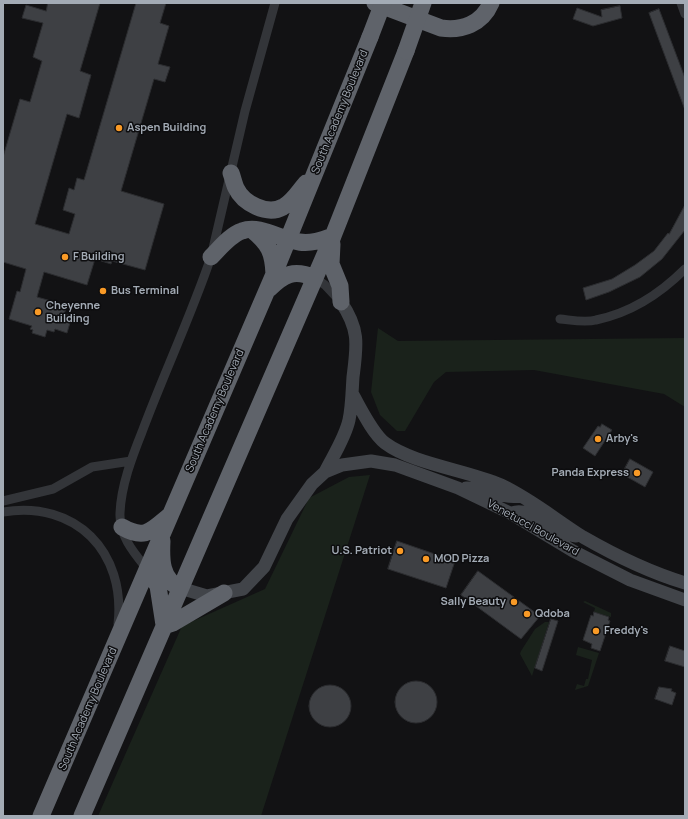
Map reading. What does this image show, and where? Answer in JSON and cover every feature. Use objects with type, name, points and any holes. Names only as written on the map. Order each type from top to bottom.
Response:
[{"type":"highway","points":[[375,3],[441,28],[452,30],[471,25],[480,20],[491,3]]},
{"type":"highway","name":"South Academy Boulevard","points":[[41,816],[289,240],[383,3]]},
{"type":"highway","points":[[82,816],[333,236],[423,3]]},
{"type":"highway","points":[[231,174],[236,189],[244,198],[261,209],[271,210],[282,208],[291,201],[317,170]]},
{"type":"highway","points":[[212,257],[231,237],[242,231],[252,229],[289,240],[312,243],[333,236]]},
{"type":"highway","points":[[252,229],[270,248],[274,274]]},
{"type":"highway","points":[[333,236],[331,264],[340,286],[341,302]]},
{"type":"highway","points":[[267,291],[287,275],[304,274],[315,278]]},
{"type":"highway","points":[[122,527],[138,534],[145,533],[152,530],[171,514]]},
{"type":"highway","points":[[163,533],[161,554],[163,568],[167,579],[173,585],[180,588]]},
{"type":"highway","points":[[147,569],[158,586],[164,626]]},
{"type":"highway","points":[[164,626],[173,623],[224,593]]},
{"type":"street","points":[[147,569],[126,540],[120,514],[122,496],[132,461],[151,408],[204,281],[212,257],[254,74],[275,3]]},
{"type":"street","points":[[681,3],[685,14]]},
{"type":"street","points":[[560,319],[596,321],[636,306],[666,287],[685,269]]},
{"type":"street","points":[[315,278],[325,285],[341,302],[351,316],[356,336],[357,352],[348,420],[336,451],[325,472]]},
{"type":"street","name":"Venetucci Boulevard","points":[[352,393],[377,436],[394,449],[482,477],[521,496],[583,536],[636,566],[685,583]]},
{"type":"street","points":[[3,501],[53,489],[92,467],[132,461]]},
{"type":"street","name":"Venetucci Boulevard","points":[[180,588],[207,596],[243,589],[264,567],[287,519],[300,499],[325,472],[342,465],[371,461],[395,465],[458,488],[510,513],[573,551],[613,571],[685,600]]},
{"type":"street","points":[[458,488],[476,488],[504,497],[521,496]]},
{"type":"street","points":[[3,512],[25,510],[45,512],[76,524],[99,543],[107,554],[114,570],[118,588],[120,608],[116,643]]},
{"type":"street","points":[[510,513],[518,511],[526,513],[562,533],[583,536]]},
{"type":"shaded area","points":[[378,328],[398,341],[685,338],[685,407],[664,394],[534,370],[446,372],[434,382],[405,431],[397,431],[380,415],[371,392]]},
{"type":"shaded area","points":[[370,475],[261,816],[98,816],[182,626],[265,589],[309,498],[349,477]]},
{"type":"shaded area","points":[[585,601],[611,613],[611,617],[594,612],[595,608],[583,602]]},
{"type":"shaded area","points":[[545,622],[549,622],[532,676],[520,654],[535,629]]},
{"type":"shaded area","points":[[578,647],[599,653],[588,686],[575,690],[577,684],[584,686],[586,679],[588,679],[592,660],[576,655]]},
{"type":"building","points":[[48,3],[100,3],[80,71],[91,75],[79,118],[67,114],[35,224],[69,234],[75,214],[63,210],[69,188],[74,190],[77,178],[84,180],[136,3],[166,3],[160,23],[169,26],[158,64],[170,67],[165,82],[154,79],[121,191],[164,204],[145,270],[112,261],[111,264],[95,259],[87,285],[44,272],[37,297],[62,304],[61,308],[66,309],[64,314],[72,316],[67,333],[55,329],[54,332],[47,330],[45,337],[32,333],[33,330],[30,329],[32,326],[9,319],[17,291],[20,292],[26,269],[3,262],[3,157],[20,99],[30,102],[42,61],[33,57],[43,23],[22,18],[26,5],[46,11]]},
{"type":"building","points":[[620,6],[622,18],[593,26],[573,19],[577,8],[602,17],[601,10]]},
{"type":"building","points":[[659,9],[685,78],[685,110],[649,13]]},
{"type":"building","points":[[685,205],[685,230],[662,259],[640,277],[609,292],[586,300],[583,288],[612,279],[654,251],[668,233],[669,234]]},
{"type":"building","name":"Arby's","points":[[602,424],[612,430],[595,456],[583,448],[598,426],[600,427]]},
{"type":"building","name":"Panda Express","points":[[630,459],[653,472],[645,487],[622,474]]},
{"type":"building","points":[[397,541],[455,561],[446,588],[388,569]]},
{"type":"building","points":[[478,571],[540,616],[521,639],[461,595]]},
{"type":"building","name":"Freddy's","points":[[594,612],[609,617],[608,620],[610,621],[600,651],[591,648],[592,644],[583,640],[591,615],[593,616]]},
{"type":"building","points":[[551,619],[558,621],[542,671],[535,668]]},
{"type":"building","points":[[670,646],[685,651],[685,667],[665,661]]},
{"type":"building","points":[[412,681],[420,681],[428,684],[434,690],[437,702],[434,714],[428,720],[420,723],[412,723],[404,720],[398,714],[395,706],[395,698],[398,690],[404,684]]},
{"type":"building","points":[[326,685],[334,685],[342,688],[348,694],[351,706],[348,718],[342,724],[334,727],[326,727],[318,724],[312,718],[309,710],[309,702],[312,694],[318,688]]},
{"type":"building","points":[[659,687],[672,689],[671,691],[676,693],[672,705],[655,699]]},
{"type":"place","name":"Aspen Building","points":[[119,128]]},
{"type":"place","name":"F Building","points":[[65,257]]},
{"type":"place","name":"Bus Terminal","points":[[103,291]]},
{"type":"place","name":"Cheyenne Building","points":[[38,312]]},
{"type":"place","name":"Arby's","points":[[598,439]]},
{"type":"place","name":"Panda Express","points":[[637,473]]},
{"type":"place","name":"U.S. Patriot","points":[[400,551]]},
{"type":"place","name":"MOD Pizza","points":[[426,559]]},
{"type":"place","name":"Sally Beauty","points":[[514,602]]},
{"type":"place","name":"Qdoba","points":[[527,614]]},
{"type":"place","name":"Freddy's","points":[[596,631]]}]
